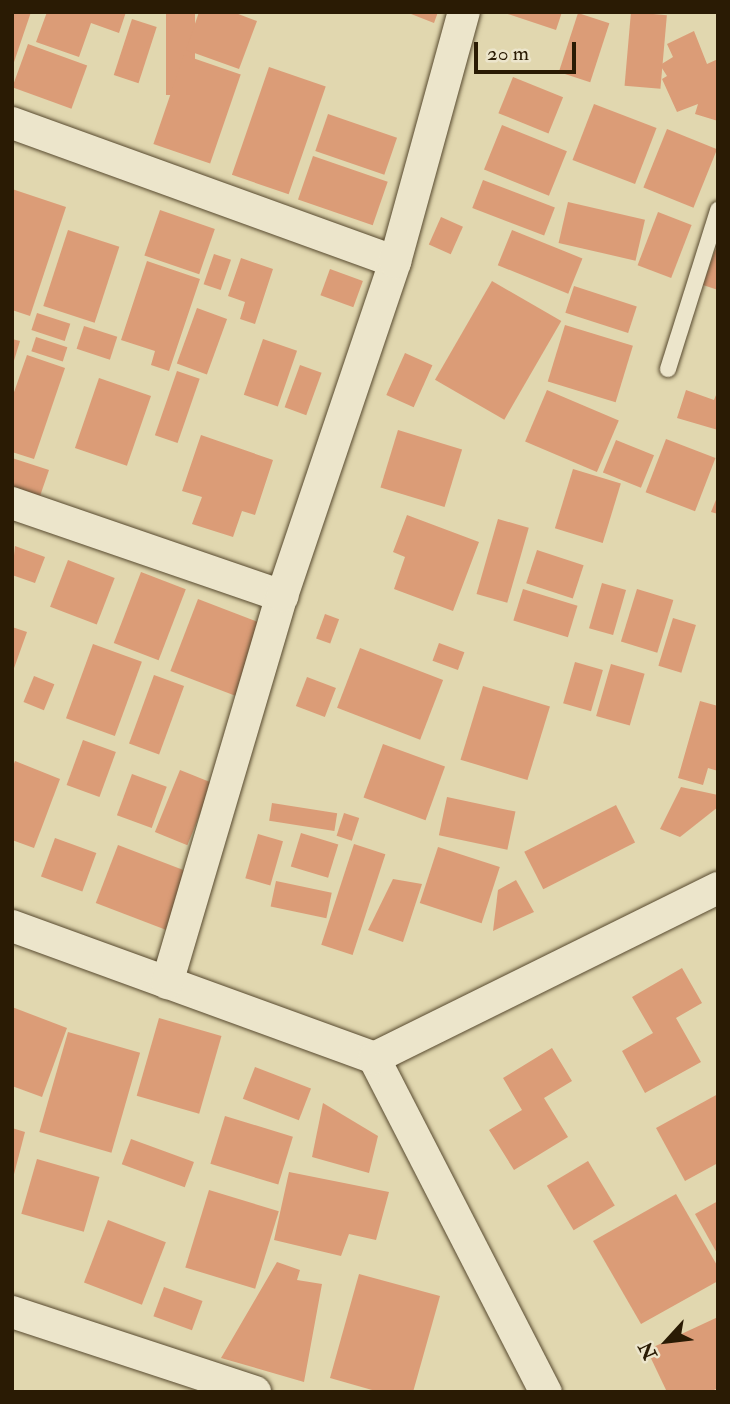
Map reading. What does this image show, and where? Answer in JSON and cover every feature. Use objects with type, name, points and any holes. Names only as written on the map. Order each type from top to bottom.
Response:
[{"type":"street","points":[[167,983],[282,596],[395,262],[464,12]]},
{"type":"street","points":[[12,123],[395,262]]},
{"type":"street","points":[[12,503],[282,596]]},
{"type":"street","points":[[374,1058],[718,888]]},
{"type":"street","points":[[12,926],[374,1058],[546,1392]]},
{"type":"street","points":[[12,1312],[255,1392]]},
{"type":"lane","points":[[668,369],[718,210]]},
{"type":"building","points":[[12,12],[31,12],[13,65],[12,65]]},
{"type":"building","points":[[47,12],[126,12],[119,33],[91,23],[79,57],[36,42]]},
{"type":"building","points":[[166,12],[195,12],[195,95],[166,95]]},
{"type":"building","points":[[199,12],[233,12],[257,21],[239,69],[186,50]]},
{"type":"building","points":[[406,12],[438,12],[434,23]]},
{"type":"building","points":[[502,12],[562,12],[556,30]]},
{"type":"building","points":[[631,12],[667,15],[660,89],[625,86]]},
{"type":"building","points":[[578,13],[609,23],[590,82],[559,72]]},
{"type":"building","points":[[132,19],[157,27],[138,83],[114,75]]},
{"type":"building","points":[[694,31],[707,64],[718,59],[718,121],[695,114],[698,104],[677,112],[662,79],[667,76],[660,65],[673,57],[667,44]]},
{"type":"building","points":[[28,44],[87,66],[71,109],[12,87]]},
{"type":"building","points":[[184,55],[241,75],[210,163],[153,144]]},
{"type":"building","points":[[269,67],[326,87],[289,194],[232,175]]},
{"type":"building","points":[[513,77],[563,97],[548,133],[498,113]]},
{"type":"building","points":[[594,104],[657,128],[635,184],[572,160]]},
{"type":"building","points":[[328,114],[397,138],[384,175],[315,151]]},
{"type":"building","points":[[502,125],[567,151],[549,196],[484,170]]},
{"type":"building","points":[[667,129],[717,149],[693,208],[643,187]]},
{"type":"building","points":[[313,156],[388,182],[373,225],[298,199]]},
{"type":"building","points":[[483,180],[555,208],[544,236],[472,208]]},
{"type":"building","points":[[12,189],[66,207],[30,316],[12,310]]},
{"type":"building","points":[[568,202],[645,220],[636,261],[559,243]]},
{"type":"building","points":[[160,210],[215,229],[199,274],[144,255]]},
{"type":"building","points":[[658,212],[692,225],[671,278],[638,265]]},
{"type":"building","points":[[441,217],[463,227],[451,254],[429,244]]},
{"type":"building","points":[[68,230],[119,247],[95,323],[43,306]]},
{"type":"building","points":[[512,230],[582,258],[568,294],[498,265]]},
{"type":"building","points":[[715,250],[718,251],[718,290],[703,285]]},
{"type":"building","points":[[214,254],[231,260],[221,290],[204,284]]},
{"type":"building","points":[[241,258],[273,269],[255,324],[240,319],[245,302],[228,296]]},
{"type":"building","points":[[147,261],[200,279],[169,371],[151,365],[155,351],[121,340]]},
{"type":"building","points":[[330,269],[363,281],[353,307],[320,295]]},
{"type":"building","points":[[492,281],[561,321],[504,420],[435,380]]},
{"type":"building","points":[[574,286],[637,306],[628,333],[565,313]]},
{"type":"building","points":[[197,308],[227,319],[207,374],[177,363]]},
{"type":"building","points":[[37,313],[70,324],[65,341],[31,330]]},
{"type":"building","points":[[565,325],[633,346],[616,402],[548,381]]},
{"type":"building","points":[[84,326],[117,337],[110,360],[77,349]]},
{"type":"building","points":[[36,337],[67,347],[63,361],[31,351]]},
{"type":"building","points":[[12,339],[20,341],[13,364],[12,364]]},
{"type":"building","points":[[263,339],[297,351],[278,407],[244,395]]},
{"type":"building","points":[[405,353],[432,365],[414,407],[386,395]]},
{"type":"building","points":[[27,355],[65,368],[34,459],[12,452],[12,398]]},
{"type":"building","points":[[300,365],[322,373],[306,415],[285,407]]},
{"type":"building","points":[[177,371],[200,379],[178,443],[155,435]]},
{"type":"building","points":[[99,378],[151,396],[127,466],[75,448]]},
{"type":"building","points":[[547,390],[619,420],[597,472],[525,442]]},
{"type":"building","points":[[686,390],[714,400],[718,390],[718,430],[677,418]]},
{"type":"building","points":[[398,430],[462,450],[445,507],[380,487]]},
{"type":"building","points":[[201,435],[273,460],[255,515],[242,511],[233,537],[192,524],[202,497],[182,491]]},
{"type":"building","points":[[666,439],[715,458],[695,511],[646,492]]},
{"type":"building","points":[[616,440],[654,455],[641,488],[603,472]]},
{"type":"building","points":[[12,458],[49,470],[40,496],[12,486]]},
{"type":"building","points":[[573,469],[621,484],[603,543],[555,528]]},
{"type":"building","points":[[718,495],[718,514],[711,512]]},
{"type":"building","points":[[407,515],[479,542],[453,611],[394,589],[405,557],[393,552]]},
{"type":"building","points":[[498,519],[529,528],[507,603],[477,594]]},
{"type":"building","points":[[15,546],[45,557],[35,583],[12,575]]},
{"type":"building","points":[[537,550],[584,565],[573,598],[526,583]]},
{"type":"building","points":[[68,560],[115,578],[97,625],[50,607]]},
{"type":"building","points":[[141,572],[186,589],[159,660],[114,643]]},
{"type":"building","points":[[602,583],[626,590],[613,635],[589,628]]},
{"type":"building","points":[[523,589],[578,606],[568,637],[513,621]]},
{"type":"building","points":[[637,589],[673,600],[657,653],[621,642]]},
{"type":"building","points":[[198,599],[266,625],[239,697],[170,671]]},
{"type":"building","points":[[325,614],[339,619],[330,644],[316,638]]},
{"type":"building","points":[[673,618],[696,625],[681,673],[658,666]]},
{"type":"building","points":[[12,627],[27,632],[13,671],[12,671]]},
{"type":"building","points":[[439,643],[464,652],[458,670],[433,661]]},
{"type":"building","points":[[93,644],[142,662],[115,736],[66,718]]},
{"type":"building","points":[[360,648],[443,680],[420,740],[337,708]]},
{"type":"building","points":[[575,662],[603,670],[591,711],[563,703]]},
{"type":"building","points":[[611,664],[645,674],[630,726],[596,716]]},
{"type":"building","points":[[154,675],[184,686],[159,755],[129,744]]},
{"type":"building","points":[[34,676],[54,684],[44,710],[24,702]]},
{"type":"building","points":[[307,677],[336,688],[325,717],[296,706]]},
{"type":"building","points":[[483,686],[550,706],[527,780],[460,760]]},
{"type":"building","points":[[700,701],[718,706],[718,771],[708,768],[703,785],[678,778]]},
{"type":"building","points":[[83,740],[116,752],[99,797],[67,785]]},
{"type":"building","points":[[383,744],[445,767],[426,820],[364,798]]},
{"type":"building","points":[[15,761],[60,779],[34,848],[12,840],[12,769]]},
{"type":"building","points":[[180,770],[212,783],[187,845],[155,832]]},
{"type":"building","points":[[132,774],[167,787],[152,828],[117,815]]},
{"type":"building","points":[[681,787],[718,795],[718,807],[680,837],[660,829]]},
{"type":"building","points":[[447,797],[515,812],[507,850],[439,835]]},
{"type":"building","points":[[272,803],[337,813],[334,831],[269,821]]},
{"type":"building","points":[[616,805],[635,842],[543,889],[524,852]]},
{"type":"building","points":[[344,813],[359,818],[352,841],[337,836]]},
{"type":"building","points":[[301,833],[338,844],[328,878],[291,866]]},
{"type":"building","points":[[258,834],[283,841],[270,885],[245,878]]},
{"type":"building","points":[[55,838],[96,853],[82,892],[41,877]]},
{"type":"building","points":[[354,844],[385,854],[353,955],[321,945]]},
{"type":"building","points":[[118,845],[190,873],[168,930],[96,903]]},
{"type":"building","points":[[438,847],[500,867],[482,923],[420,903]]},
{"type":"building","points":[[393,879],[422,884],[403,942],[368,930]]},
{"type":"building","points":[[516,880],[534,912],[493,931],[498,890]]},
{"type":"building","points":[[276,881],[332,893],[326,918],[271,906]]},
{"type":"building","points":[[682,968],[702,1003],[676,1018],[701,1062],[645,1093],[622,1051],[653,1033],[632,997]]},
{"type":"building","points":[[12,1007],[67,1028],[42,1097],[12,1086]]},
{"type":"building","points":[[159,1018],[221,1036],[199,1114],[137,1096]]},
{"type":"building","points":[[68,1032],[140,1053],[111,1153],[39,1132]]},
{"type":"building","points":[[552,1048],[572,1081],[544,1098],[568,1137],[514,1170],[489,1130],[522,1110],[503,1078]]},
{"type":"building","points":[[255,1067],[311,1089],[299,1120],[243,1099]]},
{"type":"building","points":[[718,1094],[718,1163],[685,1181],[656,1128]]},
{"type":"building","points":[[323,1103],[378,1136],[369,1173],[312,1157]]},
{"type":"building","points":[[225,1116],[293,1137],[278,1185],[210,1164]]},
{"type":"building","points":[[12,1128],[25,1132],[13,1178],[12,1178]]},
{"type":"building","points":[[131,1139],[194,1162],[185,1187],[122,1164]]},
{"type":"building","points":[[37,1159],[99,1177],[84,1232],[21,1214]]},
{"type":"building","points":[[588,1161],[615,1206],[574,1230],[547,1186]]},
{"type":"building","points":[[289,1172],[389,1192],[376,1240],[349,1234],[341,1256],[274,1240]]},
{"type":"building","points":[[209,1190],[279,1211],[255,1289],[185,1267]]},
{"type":"building","points":[[676,1194],[718,1267],[718,1281],[641,1324],[593,1241]]},
{"type":"building","points":[[718,1201],[718,1255],[695,1214]]},
{"type":"building","points":[[108,1220],[166,1242],[142,1305],[84,1283]]},
{"type":"building","points":[[277,1262],[300,1270],[297,1280],[322,1284],[304,1382],[221,1358]]},
{"type":"building","points":[[359,1274],[440,1296],[413,1392],[379,1392],[330,1378]]},
{"type":"building","points":[[164,1287],[203,1301],[192,1330],[153,1316]]},
{"type":"building","points":[[718,1317],[718,1388],[710,1392],[667,1392],[647,1350]]}]
